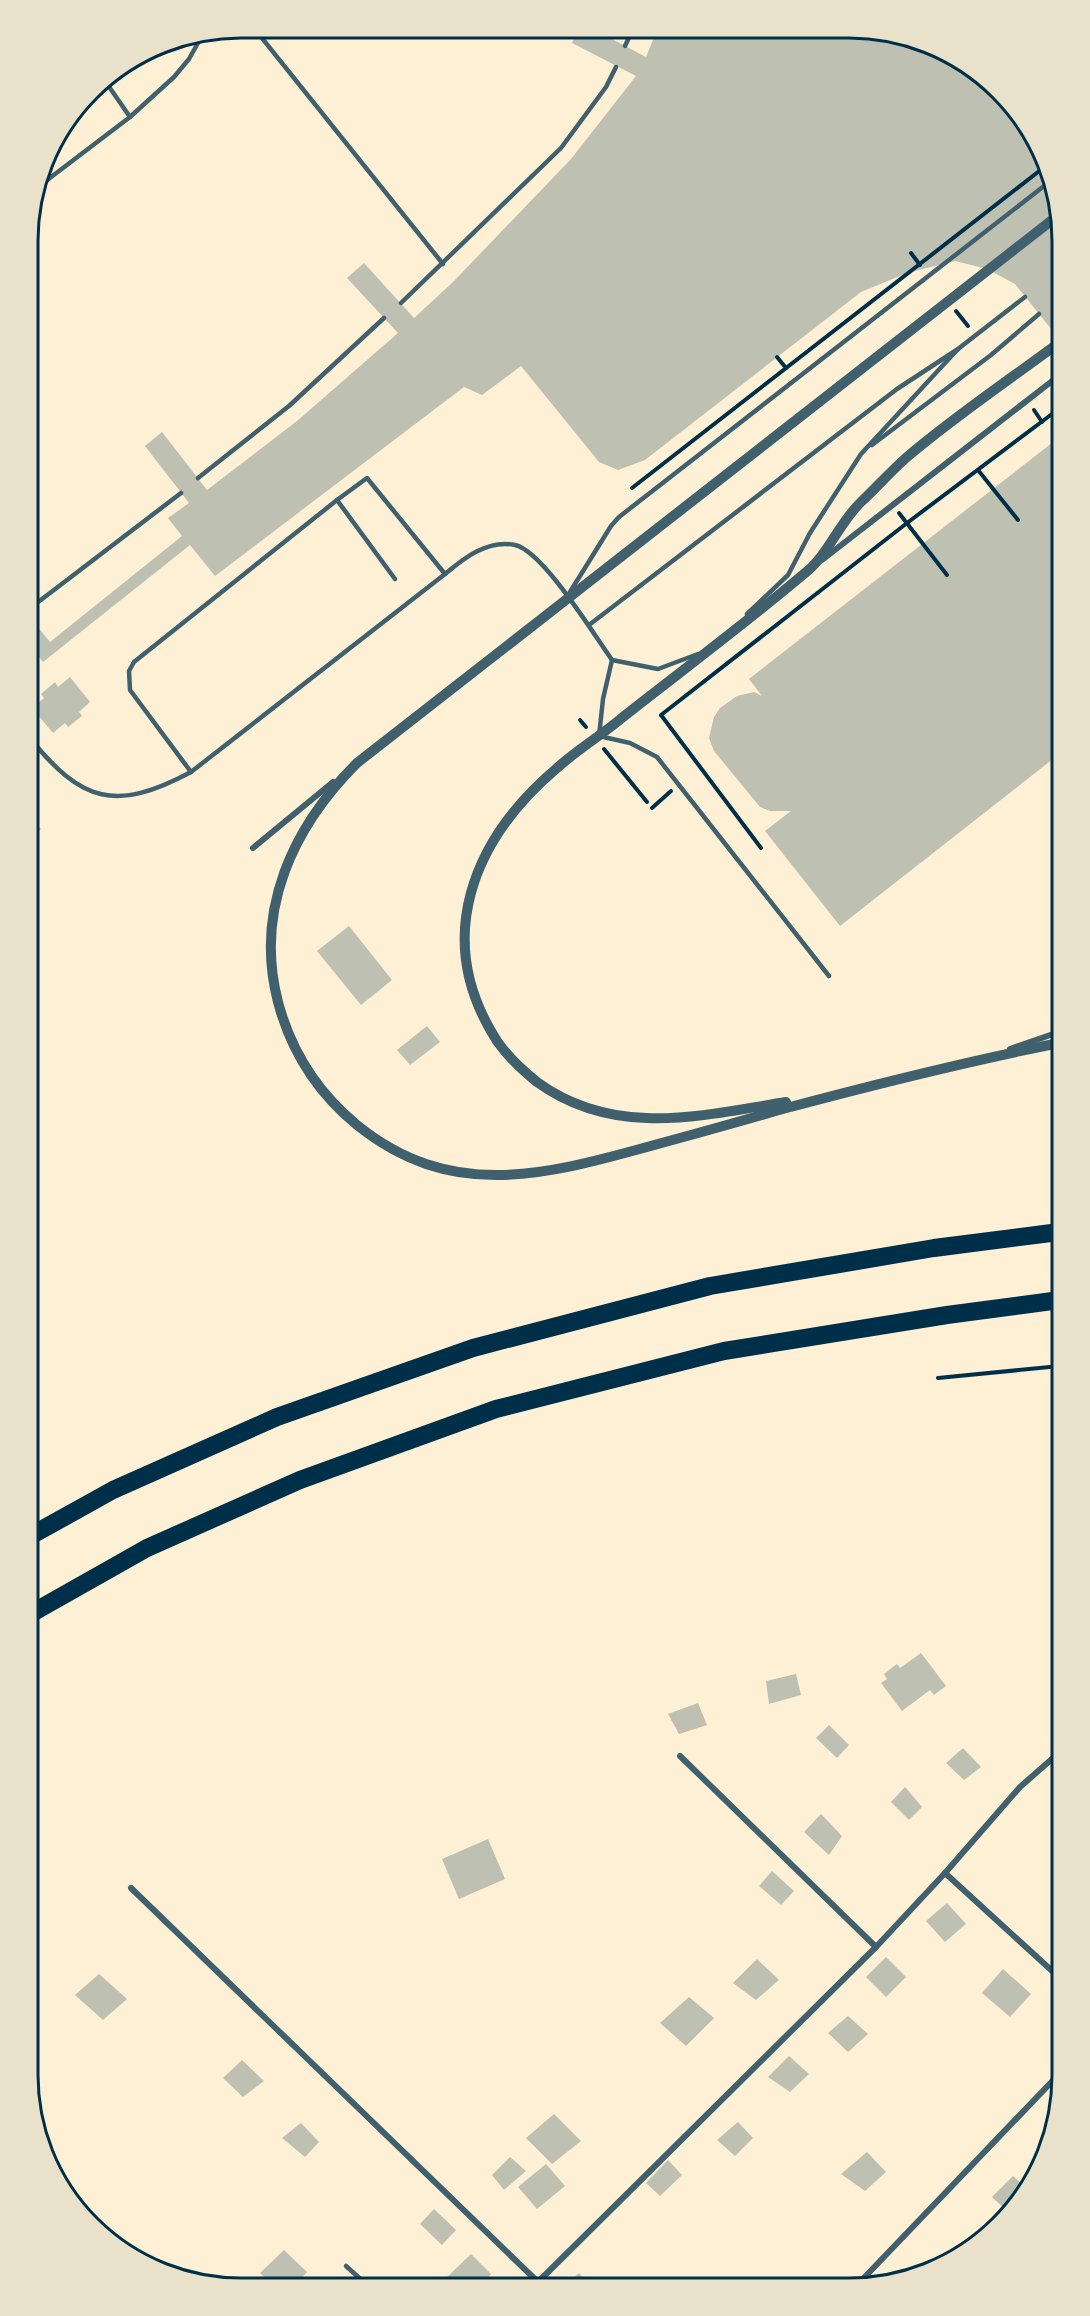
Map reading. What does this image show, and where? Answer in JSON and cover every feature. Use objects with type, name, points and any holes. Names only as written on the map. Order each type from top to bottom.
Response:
[{"type":"highway","points":[[38,1532],[114,1490],[277,1417],[473,1348],[710,1286],[934,1248],[1052,1233]]},
{"type":"highway","points":[[38,1610],[147,1548],[300,1480],[496,1409],[724,1351],[947,1315],[1052,1301]]},
{"type":"street","points":[[253,848],[566,598],[1051,221]]},
{"type":"street","points":[[809,570],[857,505],[905,458],[1052,348]]},
{"type":"street","points":[[837,1094],[688,1118],[652,1119],[598,1112],[557,1094],[527,1074],[505,1053],[478,1006],[465,949],[468,898],[488,848],[530,794],[557,767],[1052,381]]},
{"type":"street","points":[[357,763],[333,788],[297,840],[284,869],[277,898],[272,958],[274,987],[282,1016],[295,1048],[325,1095],[373,1138],[404,1155],[434,1167],[461,1174],[488,1177],[545,1172],[581,1165],[837,1094],[975,1060],[1052,1044]]},
{"type":"street","points":[[975,1060],[1052,1034]]},
{"type":"street","points":[[680,1756],[876,1947]]},
{"type":"street","points":[[542,2278],[876,1947],[1020,1787],[1052,1759]]},
{"type":"street","points":[[945,1873],[1052,1971]]},
{"type":"street","points":[[131,1887],[532,2278]]},
{"type":"street","points":[[864,2277],[1052,2081]]},
{"type":"lane","points":[[262,38],[444,264]]},
{"type":"lane","points":[[625,46],[629,38]]},
{"type":"lane","points":[[47,180],[130,117],[174,77],[189,59],[199,42]]},
{"type":"lane","points":[[401,303],[444,264],[561,148],[606,87],[616,67]]},
{"type":"lane","points":[[109,87],[130,117]]},
{"type":"lane","points":[[566,598],[619,517],[1045,185]]},
{"type":"lane","points":[[589,625],[897,389],[958,349],[1025,297]]},
{"type":"lane","points":[[861,454],[991,355],[1039,314]]},
{"type":"lane","points":[[198,478],[289,406],[384,318]]},
{"type":"lane","points":[[724,636],[788,575],[810,532],[861,454],[958,349]]},
{"type":"lane","points":[[191,772],[130,690],[129,671],[134,662],[337,500],[367,478],[445,574]]},
{"type":"lane","points":[[38,602],[181,493]]},
{"type":"lane","points":[[337,500],[395,579]]},
{"type":"lane","points":[[38,747],[66,777],[82,788],[105,795],[128,796],[149,792],[191,772],[466,557],[480,549],[494,545],[515,545],[530,552],[543,565],[589,625],[612,660],[658,669],[705,651]]},
{"type":"lane","points":[[612,660],[597,738],[630,743],[657,757],[829,976]]},
{"type":"lane","points":[[346,2266],[359,2278]]},
{"type":"path","points":[[632,488],[1040,171]]},
{"type":"path","points":[[761,848],[661,715],[907,523],[1052,414]]},
{"type":"path","points":[[978,470],[1018,520]]},
{"type":"path","points":[[907,523],[947,575]]},
{"type":"path","points":[[580,720],[647,802]]},
{"type":"path","points":[[652,808],[678,784]]},
{"type":"path","points":[[938,1378],[1052,1367]]},
{"type":"building","points":[[574,38],[610,38],[646,57],[654,38],[863,38],[889,41],[939,58],[983,88],[1002,107],[1025,139],[1037,163],[1046,188],[1051,214],[1052,330],[1015,284],[987,269],[955,261],[907,273],[861,292],[645,460],[618,470],[599,462],[521,366],[482,395],[464,387],[215,576],[190,545],[43,662],[38,656],[38,627],[50,642],[182,536],[168,518],[189,503],[145,446],[162,432],[207,490],[297,421],[398,333],[347,278],[364,263],[414,318],[453,282],[571,159],[636,76],[572,43]]},
{"type":"building","points":[[1052,443],[1052,760],[840,926],[765,831],[791,811],[770,811],[760,807],[714,751],[709,738],[714,717],[720,708],[737,696],[754,692],[762,696],[749,679]]},
{"type":"building","points":[[70,677],[90,702],[79,712],[82,716],[68,727],[65,723],[53,733],[38,715],[38,703],[44,698],[41,694],[55,682],[58,687]]},
{"type":"building","points":[[349,926],[392,980],[361,1005],[317,951]]},
{"type":"building","points":[[427,1026],[440,1042],[410,1065],[397,1050]]},
{"type":"building","points":[[921,1653],[946,1686],[934,1695],[930,1690],[902,1711],[881,1683],[887,1679],[884,1674],[897,1664],[900,1668]]},
{"type":"building","points":[[796,1674],[801,1695],[769,1704],[766,1681]]},
{"type":"building","points":[[698,1703],[707,1725],[679,1734],[668,1714]]},
{"type":"building","points":[[829,1725],[849,1745],[837,1758],[816,1738]]},
{"type":"building","points":[[963,1748],[981,1767],[964,1780],[946,1763]]},
{"type":"building","points":[[905,1787],[922,1807],[909,1820],[891,1802]]},
{"type":"building","points":[[821,1814],[842,1836],[829,1855],[804,1832]]},
{"type":"building","points":[[488,1839],[505,1879],[459,1899],[442,1859]]},
{"type":"building","points":[[772,1871],[794,1891],[781,1905],[759,1886]]},
{"type":"building","points":[[947,1903],[966,1924],[945,1942],[926,1921]]},
{"type":"building","points":[[886,1957],[906,1977],[886,1997],[866,1977]]},
{"type":"building","points":[[757,1959],[779,1980],[756,2000],[733,1983]]},
{"type":"building","points":[[1003,1969],[1031,1994],[1010,2017],[982,1993]]},
{"type":"building","points":[[99,1974],[127,1999],[103,2020],[75,1995]]},
{"type":"building","points":[[689,1997],[714,2018],[686,2046],[660,2023]]},
{"type":"building","points":[[848,2016],[868,2034],[848,2052],[828,2033]]},
{"type":"building","points":[[789,2056],[809,2074],[790,2092],[768,2077]]},
{"type":"building","points":[[242,2060],[264,2081],[243,2097],[223,2078]]},
{"type":"building","points":[[554,2114],[581,2141],[552,2164],[526,2138]]},
{"type":"building","points":[[738,2122],[753,2138],[735,2156],[717,2140]]},
{"type":"building","points":[[301,2123],[319,2142],[305,2157],[282,2138]]},
{"type":"building","points":[[867,2152],[886,2172],[865,2191],[841,2174]]},
{"type":"building","points":[[510,2157],[526,2171],[504,2190],[492,2175]]},
{"type":"building","points":[[668,2160],[682,2175],[660,2196],[646,2183]]},
{"type":"building","points":[[546,2164],[565,2186],[537,2209],[518,2187]]},
{"type":"building","points":[[1013,2176],[1021,2183],[1003,2208],[992,2197]]},
{"type":"building","points":[[434,2209],[456,2230],[442,2245],[420,2224]]},
{"type":"building","points":[[284,2250],[307,2272],[301,2278],[265,2278],[260,2273]]},
{"type":"building","points":[[471,2254],[491,2274],[487,2278],[446,2278]]},
{"type":"building","points":[[579,2273],[584,2278],[574,2278]]}]
